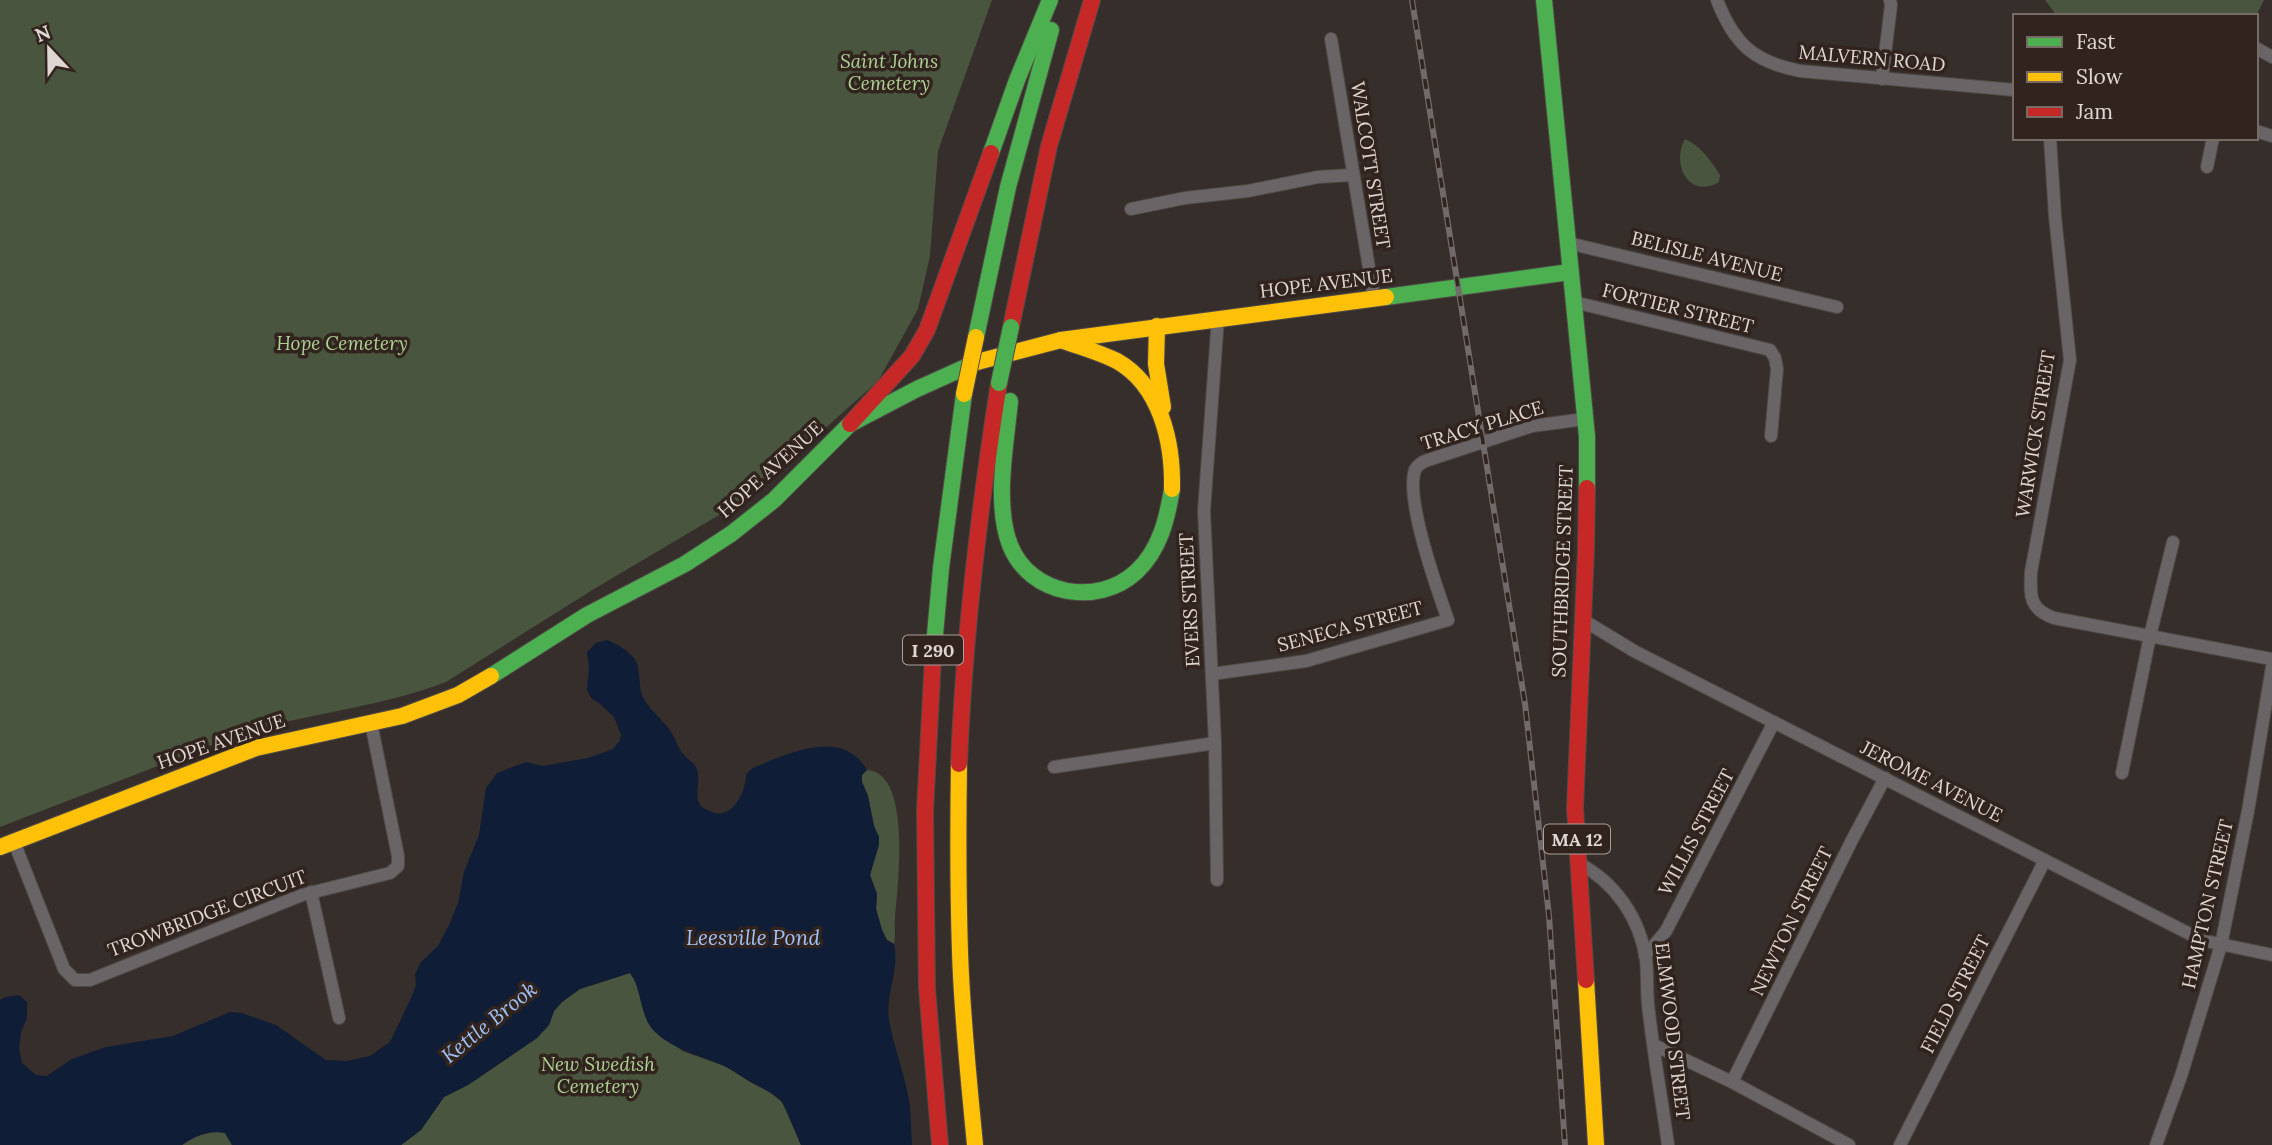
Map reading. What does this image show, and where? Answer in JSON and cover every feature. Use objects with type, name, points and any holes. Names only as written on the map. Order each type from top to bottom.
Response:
[{"type":"main road","points":[[850,424],[912,356],[927,330],[1017,80],[1050,0]]},
{"type":"main road","name":"I 290","points":[[940,1145],[927,988],[925,856],[926,764],[941,568],[964,394],[1008,187],[1060,0]]},
{"type":"main road","name":"I 290","points":[[975,1145],[961,995],[958,889],[958,780],[968,622],[987,460],[1005,381],[1016,305],[1049,146],[1091,0]]},
{"type":"main road","name":"SOUTHBRIDGE STREET","points":[[1544,0],[1585,419],[1587,491],[1575,795],[1596,1145]]},
{"type":"main road","name":"HOPE AVENUE","points":[[7,844],[256,748],[402,716],[458,695],[587,615],[710,549],[774,500],[850,424],[917,388],[983,360],[1061,341],[1157,326],[1570,272]]},
{"type":"main road","points":[[1005,381],[1004,517],[1015,556],[1035,578],[1062,591],[1079,594],[1107,589],[1122,583],[1136,572],[1147,558],[1163,528],[1171,492],[1171,448],[1156,364],[1157,326]]},
{"type":"main road","points":[[1061,341],[1103,354],[1132,371],[1153,395],[1167,431]]},
{"type":"street","name":"MALVERN ROAD","points":[[1717,0],[1730,29],[1740,43],[1756,56],[1777,67],[2013,90]]},
{"type":"street","points":[[1882,79],[1890,0]]},
{"type":"street","name":"WALCOTT STREET","points":[[1331,39],[1374,298]]},
{"type":"street","name":"WARWICK STREET","points":[[2050,140],[2070,360],[2031,572],[2030,595],[2037,609],[2054,618],[2150,636]]},
{"type":"street","points":[[2207,167],[2213,140]]},
{"type":"street","points":[[1132,209],[1185,198],[1352,174]]},
{"type":"street","name":"BELISLE AVENUE","points":[[1568,243],[1837,307]]},
{"type":"street","name":"FORTIER STREET","points":[[1573,303],[1770,350],[1777,369],[1771,436]]},
{"type":"street","name":"EVERS STREET","points":[[1217,880],[1215,743],[1204,486],[1218,318]]},
{"type":"street","name":"TRACY PLACE","points":[[1446,613],[1422,539],[1414,482],[1420,463],[1532,426],[1585,419]]},
{"type":"street","points":[[2122,773],[2150,636],[2173,542]]},
{"type":"street","name":"SENECA STREET","points":[[1212,674],[1306,661],[1448,620],[1446,613]]},
{"type":"street","name":"JEROME AVENUE","points":[[1583,620],[1634,651],[2201,940],[2272,955]]},
{"type":"street","points":[[2150,636],[2272,659]]},
{"type":"street","name":"HAMPTON STREET","points":[[2157,1145],[2221,944],[2248,811],[2272,667]]},
{"type":"street","name":"WILLIS STREET","points":[[1645,956],[1666,931],[1774,722]]},
{"type":"street","name":"TROWBRIDGE CIRCUIT","points":[[7,844],[64,969],[75,980],[82,981],[311,892],[385,876],[398,866],[371,723]]},
{"type":"street","points":[[1054,767],[1215,743]]},
{"type":"street","name":"NEWTON STREET","points":[[1732,1082],[1885,778]]},
{"type":"street","name":"FIELD STREET","points":[[1900,1145],[2045,860]]},
{"type":"street","name":"ELMWOOD STREET","points":[[1578,863],[1597,873],[1620,898],[1635,920],[1642,937],[1648,1011],[1668,1145]]},
{"type":"street","points":[[311,892],[339,1018]]},
{"type":"street","points":[[1654,1045],[1732,1082],[1849,1145]]},
{"type":"green space","name":"Hope Cemetery","points":[[0,0],[992,0],[938,151],[930,256],[918,309],[878,381],[746,499],[594,589],[446,682],[396,698],[243,733],[0,827]]},
{"type":"green space","points":[[2045,0],[2264,0],[2257,14],[2056,14]]},
{"type":"green space","points":[[1685,139],[1709,159],[1720,175],[1719,182],[1699,186],[1691,183],[1685,176],[1680,158]]},
{"type":"green space","points":[[867,770],[881,776],[891,790],[896,810],[899,858],[894,944],[887,940],[882,930],[876,909],[877,894],[870,875],[879,837],[862,782],[862,775]]},
{"type":"green space","name":"New Swedish Cemetery","points":[[630,973],[636,982],[642,1006],[682,1051],[744,1076],[782,1102],[801,1145],[401,1145],[421,1130],[444,1097],[468,1085],[537,1038],[549,1025],[554,1011],[562,1002],[580,989]]},
{"type":"green space","points":[[215,1131],[225,1133],[232,1145],[182,1145],[194,1137]]},
{"type":"water","name":"Leesville Pond","points":[[607,640],[634,658],[644,699],[698,771],[698,800],[706,810],[719,813],[732,808],[741,796],[746,775],[751,769],[812,748],[843,749],[856,757],[867,770],[862,775],[862,782],[879,837],[870,875],[877,894],[876,909],[882,930],[887,940],[894,944],[895,964],[888,1010],[910,1106],[912,1145],[801,1145],[781,1101],[775,1096],[726,1067],[678,1048],[655,1032],[646,1019],[630,973],[580,989],[562,1002],[554,1011],[549,1025],[537,1038],[468,1085],[444,1097],[421,1130],[401,1145],[232,1145],[225,1133],[213,1132],[202,1134],[182,1145],[0,1145],[0,1000],[5,997],[19,995],[27,1002],[27,1018],[21,1032],[19,1049],[22,1063],[36,1075],[47,1076],[72,1059],[106,1047],[173,1036],[230,1012],[242,1013],[276,1025],[326,1060],[347,1061],[370,1056],[390,1042],[416,985],[415,974],[421,962],[438,946],[458,903],[464,872],[479,835],[486,788],[497,773],[526,762],[543,766],[588,758],[613,749],[620,740],[621,735],[614,717],[592,699],[587,690],[587,652],[596,643]]},
{"type":"railway","points":[[1412,0],[1525,704],[1549,916],[1565,1145]]},
{"type":"traffic: fast","points":[[991,153],[1050,0]]},
{"type":"traffic: fast","points":[[1544,0],[1587,436],[1587,488]]},
{"type":"traffic: fast","points":[[976,337],[1008,187],[1051,30]]},
{"type":"traffic: fast","points":[[1386,297],[1570,272]]},
{"type":"traffic: fast","points":[[999,383],[1011,327]]},
{"type":"traffic: fast","points":[[491,676],[587,615],[685,564],[731,534],[774,500],[850,424],[977,362]]},
{"type":"traffic: fast","points":[[933,657],[941,568],[964,394]]},
{"type":"traffic: fast","points":[[1010,401],[1002,474],[1005,529],[1020,562],[1033,576],[1049,585],[1066,591],[1103,590],[1136,572],[1157,544],[1165,523],[1172,489]]},
{"type":"traffic: slow","points":[[977,362],[1061,340],[1386,297]]},
{"type":"traffic: slow","points":[[1157,326],[1156,364],[1163,407]]},
{"type":"traffic: slow","points":[[964,394],[976,337]]},
{"type":"traffic: slow","points":[[1061,340],[1117,361],[1144,385],[1154,400],[1167,435],[1172,489]]},
{"type":"traffic: slow","points":[[0,847],[256,748],[402,716],[458,695],[491,676]]},
{"type":"traffic: slow","points":[[959,764],[961,976],[975,1145]]},
{"type":"traffic: slow","points":[[1586,980],[1596,1145]]},
{"type":"traffic: jam","points":[[1011,327],[1049,146],[1092,0]]},
{"type":"traffic: jam","points":[[850,424],[912,356],[927,330],[991,153]]},
{"type":"traffic: jam","points":[[959,764],[973,573],[999,383]]},
{"type":"traffic: jam","points":[[1586,980],[1575,808],[1587,488]]},
{"type":"traffic: jam","points":[[933,657],[925,811],[927,988],[940,1145]]},
{"type":"park label","name":"Saint Johns Cemetery","points":[[889,72]]},
{"type":"water label","name":"Kettle Brook","points":[[489,1022]]}]
